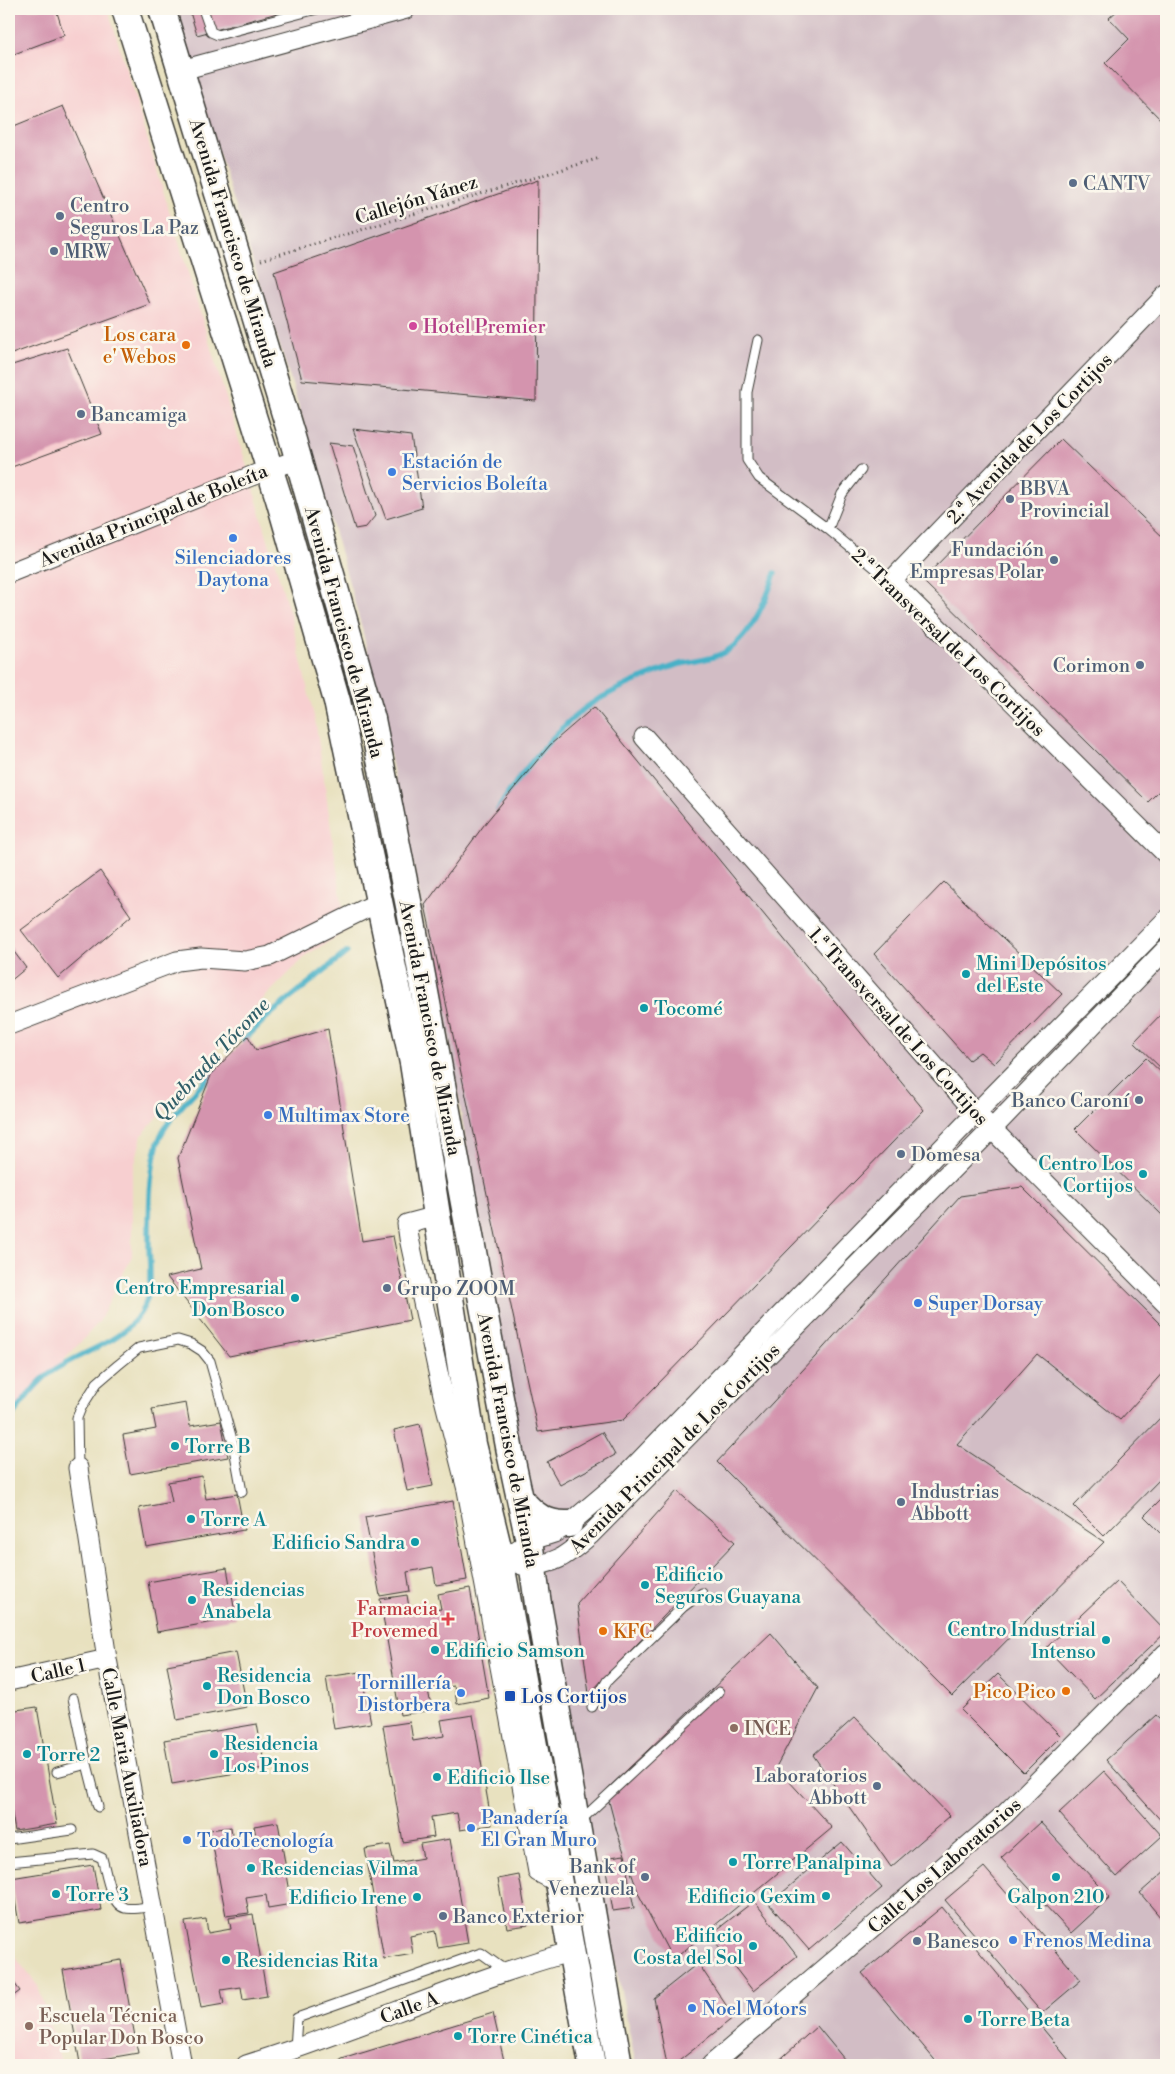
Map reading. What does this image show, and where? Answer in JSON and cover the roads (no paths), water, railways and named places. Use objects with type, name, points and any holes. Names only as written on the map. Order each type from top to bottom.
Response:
[{"type":"main road","name":"Avenida Francisco de Miranda","points":[[124,9],[279,499],[337,701],[413,1063],[437,1216],[467,1454],[477,1496],[500,1563],[531,1735],[548,1877],[572,1951],[592,2065]]},
{"type":"main road","name":"Avenida Francisco de Miranda","points":[[162,9],[241,266],[372,719],[531,1553],[619,2065]]},
{"type":"main road","points":[[521,1500],[534,1515],[544,1520],[556,1524],[569,1524]]},
{"type":"street","points":[[182,70],[406,9]]},
{"type":"street","name":"2.ª Avenida de Los Cortijos","points":[[891,581],[1166,296]]},
{"type":"street","name":"Avenida Principal de Boleíta","points":[[9,572],[269,469],[298,460]]},
{"type":"street","name":"2.ª Transversal de Los Cortijos","points":[[891,581],[1166,854]]},
{"type":"street","name":"1.ª Transversal de Los Cortijos","points":[[644,737],[976,1114],[1166,1304]]},
{"type":"street","points":[[9,1025],[177,961],[201,958],[245,961],[270,956],[379,902]]},
{"type":"street","name":"Avenida Principal de Los Cortijos","points":[[500,1563],[531,1553],[620,1481],[1166,920]]},
{"type":"street","name":"Avenida Principal de Los Cortijos","points":[[531,1553],[564,1558],[590,1534],[992,1129],[1166,949]]},
{"type":"street","name":"Calle Maria Auxiliadora","points":[[78,1468],[108,1659],[182,2065]]},
{"type":"street","name":"Avenida Francisco de Miranda","points":[[477,1496],[490,1612],[509,1715],[548,1877]]},
{"type":"street","points":[[490,1612],[500,1563]]},
{"type":"street","name":"Calle Los Laboratorios","points":[[711,2065],[1005,1814],[1166,1653]]},
{"type":"street","name":"Calle 1","points":[[9,1681],[108,1659]]},
{"type":"street","points":[[509,1715],[531,1735]]},
{"type":"street","name":"Calle A","points":[[246,2065],[297,2058],[506,1971],[572,1951]]},
{"type":"lane","points":[[203,9],[211,32],[218,35],[317,9]]},
{"type":"lane","name":"2.ª Transversal de Los Cortijos","points":[[758,340],[747,392],[747,460],[759,478],[828,529],[891,581]]},
{"type":"lane","points":[[828,529],[842,494],[862,470]]},
{"type":"lane","points":[[78,1468],[77,1418],[80,1408],[97,1384],[139,1348],[178,1340],[191,1344],[202,1351],[210,1361],[233,1443],[242,1492]]},
{"type":"lane","points":[[592,1707],[607,1682],[683,1606],[702,1593]]},
{"type":"lane","points":[[578,1823],[719,1692]]},
{"type":"lane","points":[[73,1698],[98,1807]]},
{"type":"lane","points":[[57,1772],[87,1764]]},
{"type":"lane","points":[[9,1839],[72,1830]]},
{"type":"lane","points":[[9,1862],[93,1854],[102,1858],[112,1896],[118,1904],[125,1908],[153,1906]]},
{"type":"lane","points":[[297,2058],[297,2018],[480,1953],[506,1971]]},
{"type":"waterway","name":"Quebrada Tócome","points":[[498,810],[529,765],[556,735],[584,709],[616,690],[657,672],[677,665],[714,657],[734,645],[743,637],[757,617],[775,573]]},
{"type":"waterway","name":"Quebrada Tócome","points":[[244,1040],[267,1017],[347,952]]},
{"type":"waterway","name":"Quebrada Tócome","points":[[9,1420],[34,1388],[51,1372],[104,1344],[128,1328],[138,1317],[145,1304],[149,1290],[150,1201],[152,1170],[158,1142],[163,1131],[175,1115],[215,1070]]},
{"type":"place","name":"CANTV","points":[[1073,183]]},
{"type":"place","name":"Centro Seguros La Paz","points":[[60,216]]},
{"type":"place","name":"MRW","points":[[54,251]]},
{"type":"place","name":"Hotel Premier","points":[[413,326]]},
{"type":"place","name":"Los cara e' Webos","points":[[186,345]]},
{"type":"place","name":"Bancamiga","points":[[81,414]]},
{"type":"place","name":"Estación de Servicios Boleíta","points":[[392,472]]},
{"type":"place","name":"BBVA Provincial","points":[[1010,499]]},
{"type":"place","name":"Silenciadores Daytona","points":[[233,538]]},
{"type":"place","name":"Fundación Empresas Polar","points":[[1054,560]]},
{"type":"place","name":"Corimon","points":[[1140,665]]},
{"type":"place","name":"Mini Depósitos del Este","points":[[966,974]]},
{"type":"place","name":"Tocomé","points":[[644,1008]]},
{"type":"place","name":"Banco Caroní","points":[[1139,1100]]},
{"type":"place","name":"Multimax Store","points":[[268,1115]]},
{"type":"place","name":"Domesa","points":[[901,1154]]},
{"type":"place","name":"Centro Los Cortijos","points":[[1143,1174]]},
{"type":"place","name":"Grupo ZOOM","points":[[387,1288]]},
{"type":"place","name":"Centro Empresarial Don Bosco","points":[[295,1298]]},
{"type":"place","name":"Super Dorsay","points":[[918,1303]]},
{"type":"place","name":"Torre B","points":[[175,1446]]},
{"type":"place","name":"Industrias Abbott","points":[[901,1502]]},
{"type":"place","name":"Torre A","points":[[191,1519]]},
{"type":"place","name":"Edificio Sandra","points":[[415,1542]]},
{"type":"place","name":"Edificio Seguros Guayana","points":[[645,1585]]},
{"type":"place","name":"Residencias Anabela","points":[[192,1600]]},
{"type":"place","name":"Farmacia Provemed","points":[[448,1619]]},
{"type":"place","name":"KFC","points":[[603,1631]]},
{"type":"place","name":"Centro Industrial Intenso","points":[[1106,1640]]},
{"type":"place","name":"Edificio Samson","points":[[435,1650]]},
{"type":"place","name":"Residencia Don Bosco","points":[[207,1686]]},
{"type":"place","name":"Pico Pico","points":[[1066,1691]]},
{"type":"place","name":"Tornillería Distorbera","points":[[461,1693]]},
{"type":"place","name":"Los Cortijos","points":[[510,1696]]},
{"type":"place","name":"INCE","points":[[734,1728]]},
{"type":"place","name":"Torre 2","points":[[27,1754]]},
{"type":"place","name":"Residencia Los Pinos","points":[[214,1754]]},
{"type":"place","name":"Edificio Ilse","points":[[437,1777]]},
{"type":"place","name":"Laboratorios Abbott","points":[[877,1786]]},
{"type":"place","name":"Panadería El Gran Muro","points":[[471,1828]]},
{"type":"place","name":"TodoTecnología","points":[[187,1840]]},
{"type":"place","name":"Torre Panalpina","points":[[733,1862]]},
{"type":"place","name":"Residencias Vilma","points":[[251,1868]]},
{"type":"place","name":"Bank of Venezuela","points":[[645,1877]]},
{"type":"place","name":"Galpon 210","points":[[1056,1877]]},
{"type":"place","name":"Torre 3","points":[[56,1894]]},
{"type":"place","name":"Edificio Gexim","points":[[826,1896]]},
{"type":"place","name":"Edificio Irene","points":[[417,1897]]},
{"type":"place","name":"Banco Exterior","points":[[443,1916]]},
{"type":"place","name":"Frenos Medina","points":[[1013,1940]]},
{"type":"place","name":"Banesco","points":[[917,1941]]},
{"type":"place","name":"Edificio Costa del Sol","points":[[753,1946]]},
{"type":"place","name":"Residencias Rita","points":[[226,1960]]},
{"type":"place","name":"Noel Motors","points":[[692,2008]]},
{"type":"place","name":"Torre Beta","points":[[968,2019]]},
{"type":"place","name":"Escuela Técnica Popular Don Bosco","points":[[29,2026]]},
{"type":"place","name":"Torre Cinética","points":[[458,2036]]}]
